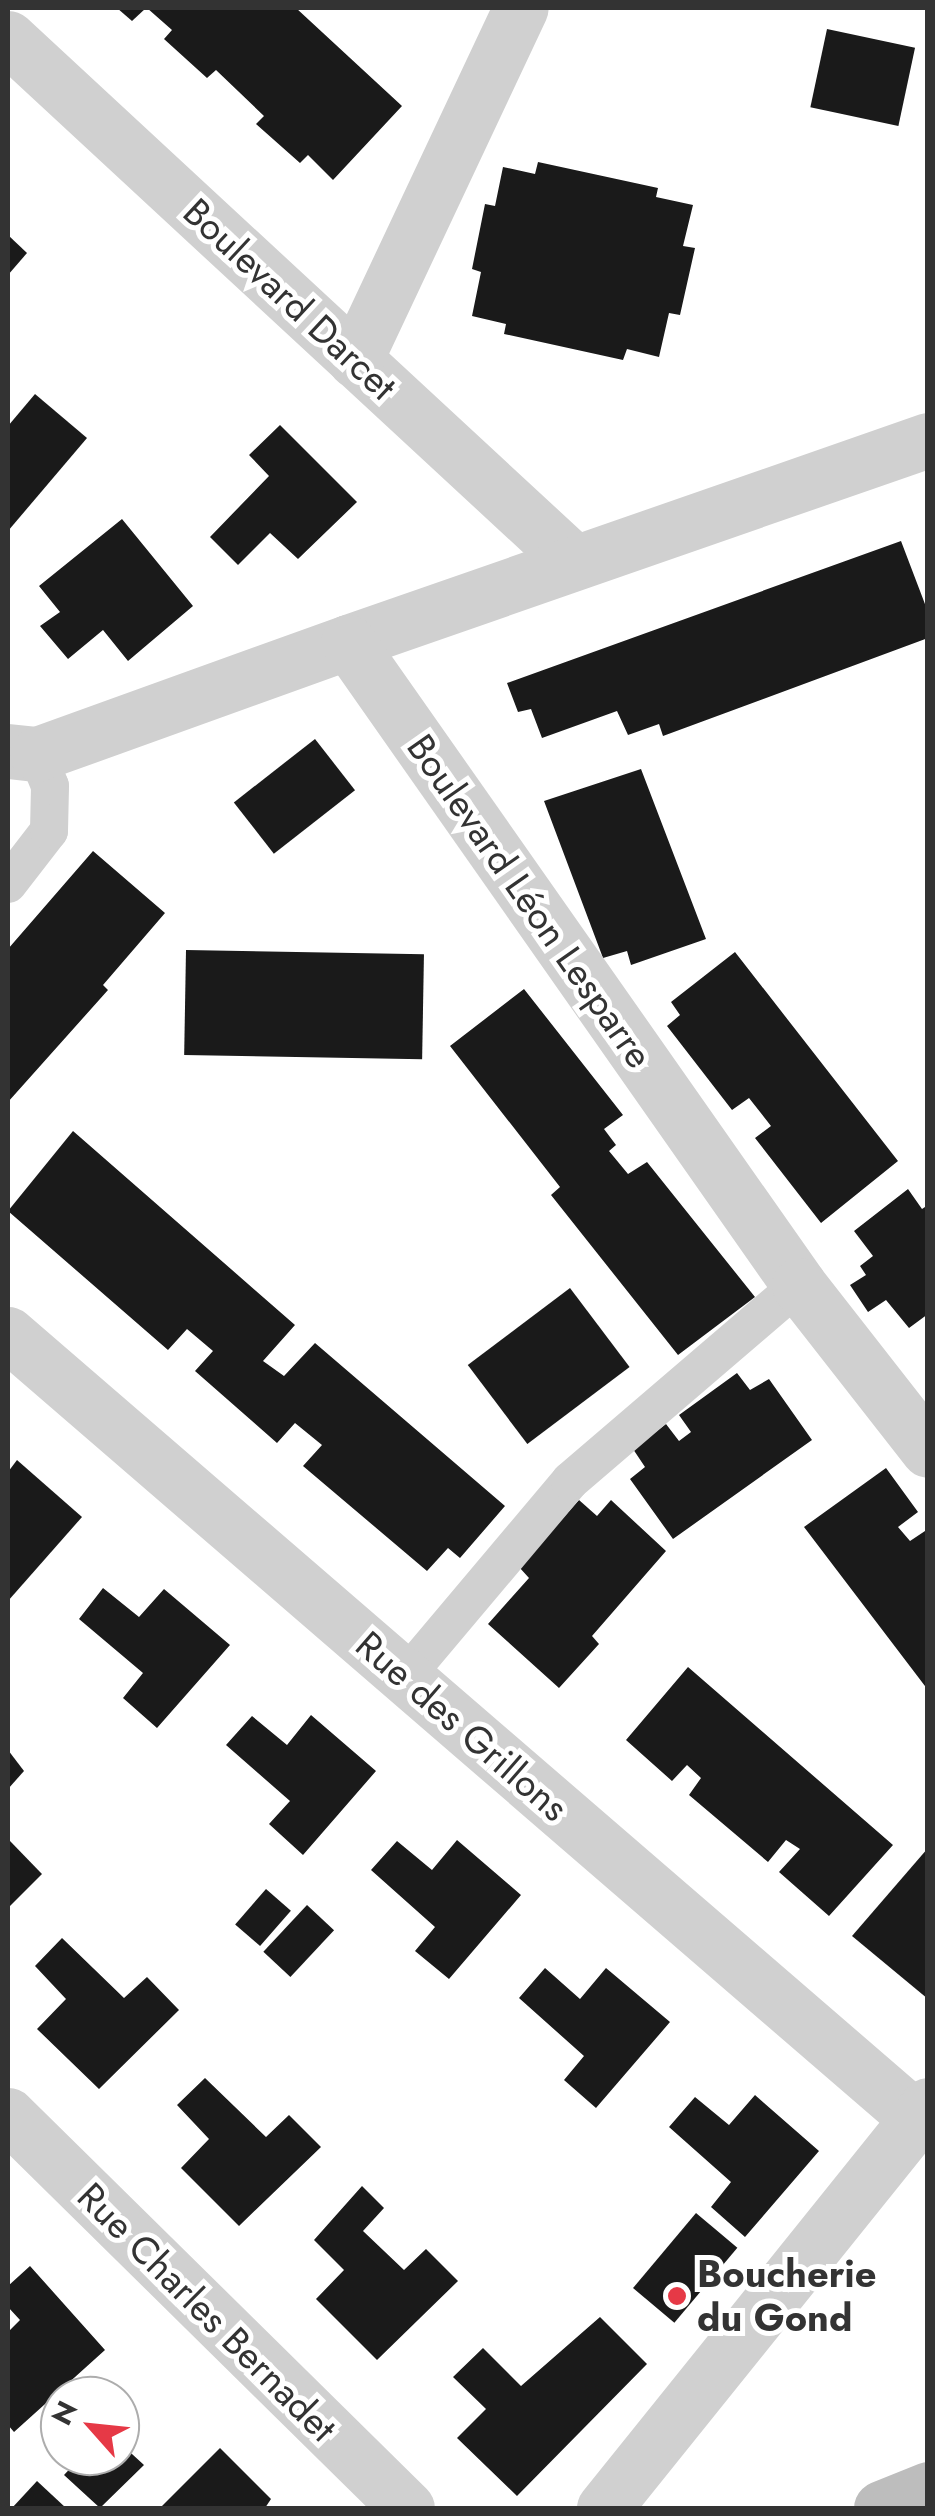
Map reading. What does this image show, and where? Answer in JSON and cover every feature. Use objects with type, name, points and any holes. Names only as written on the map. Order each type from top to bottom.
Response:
[{"type":"street","points":[[355,360],[521,8]]},
{"type":"street","name":"Boulevard Darcet","points":[[8,38],[572,560]]},
{"type":"street","points":[[22,753],[928,440]]},
{"type":"street","name":"Boulevard Léon Lesparre","points":[[348,642],[799,1285],[910,1392],[928,1450]]},
{"type":"street","name":"Rue des Grillons","points":[[8,1334],[924,2117]]},
{"type":"street","name":"Rue Charles Bernadet","points":[[8,2115],[407,2508]]},
{"type":"street","points":[[604,2508],[924,2117]]},
{"type":"street","points":[[881,2508],[928,2489]]},
{"type":"lane","points":[[8,884],[49,830],[50,786],[22,753]]},
{"type":"lane","points":[[405,1677],[570,1481],[799,1285]]},
{"type":"building","points":[[117,8],[146,8],[132,21]]},
{"type":"building","points":[[147,8],[296,8],[402,106],[333,180],[308,155],[300,163],[256,124],[264,116],[216,70],[207,78],[164,39],[172,30]]},
{"type":"building","points":[[827,29],[915,48],[898,126],[810,107]]},
{"type":"building","points":[[538,162],[658,188],[656,197],[693,205],[683,246],[695,248],[680,315],[669,313],[659,357],[627,349],[623,360],[504,334],[506,324],[472,316],[481,272],[472,269],[485,204],[495,206],[503,167],[535,174]]},
{"type":"building","points":[[8,235],[27,253],[8,275]]},
{"type":"building","points":[[35,394],[87,438],[8,531],[8,426]]},
{"type":"building","points":[[280,425],[357,502],[298,559],[270,533],[238,565],[210,537],[269,476],[249,455]]},
{"type":"building","points":[[122,519],[193,606],[128,661],[103,630],[68,659],[40,626],[60,612],[39,586]]},
{"type":"building","points":[[901,541],[928,612],[928,638],[663,736],[659,724],[628,735],[617,711],[542,738],[531,709],[518,712],[507,683]]},
{"type":"building","points":[[315,739],[355,790],[274,854],[234,802]]},
{"type":"building","points":[[641,769],[706,939],[631,965],[627,951],[603,958],[544,801]]},
{"type":"building","points":[[93,851],[165,913],[103,985],[108,990],[8,1102],[8,949]]},
{"type":"building","points":[[186,950],[424,954],[422,1059],[184,1055]]},
{"type":"building","points":[[735,952],[898,1161],[821,1223],[755,1138],[771,1126],[749,1098],[732,1110],[667,1026],[680,1015],[671,1002]]},
{"type":"building","points":[[524,989],[623,1115],[604,1129],[616,1145],[609,1151],[628,1174],[647,1162],[755,1297],[678,1355],[551,1195],[560,1187],[450,1046]]},
{"type":"building","points":[[73,1131],[295,1325],[263,1361],[284,1376],[315,1343],[505,1506],[460,1558],[448,1548],[427,1571],[303,1466],[322,1445],[295,1423],[277,1443],[195,1371],[213,1351],[187,1329],[168,1350],[8,1211]]},
{"type":"building","points":[[908,1189],[922,1209],[928,1205],[928,1314],[909,1328],[886,1300],[868,1312],[850,1285],[866,1275],[860,1266],[873,1256],[854,1231]]},
{"type":"building","points":[[570,1288],[630,1367],[527,1444],[468,1365]]},
{"type":"building","points":[[737,1373],[750,1390],[769,1379],[812,1440],[673,1539],[630,1479],[645,1467],[633,1449],[666,1424],[679,1441],[691,1432],[679,1415]]},
{"type":"building","points":[[17,1460],[82,1517],[8,1601],[8,1472]]},
{"type":"building","points":[[886,1468],[918,1512],[898,1527],[910,1541],[928,1529],[928,1690],[804,1527]]},
{"type":"building","points":[[579,1500],[597,1516],[611,1500],[666,1551],[592,1636],[599,1644],[559,1688],[488,1624],[529,1578],[519,1567]]},
{"type":"building","points":[[103,1588],[139,1617],[164,1589],[230,1645],[157,1728],[123,1698],[143,1673],[79,1619]]},
{"type":"building","points":[[688,1667],[893,1845],[829,1916],[779,1872],[800,1849],[786,1840],[768,1862],[689,1795],[701,1778],[687,1765],[672,1781],[626,1740]]},
{"type":"building","points":[[311,1715],[376,1771],[303,1855],[269,1824],[290,1801],[226,1745],[252,1716],[287,1745]]},
{"type":"building","points":[[8,1750],[24,1771],[8,1789]]},
{"type":"building","points":[[457,1840],[521,1895],[449,1979],[415,1951],[435,1927],[371,1870],[397,1841],[432,1870]]},
{"type":"building","points":[[10,1841],[42,1874],[8,1908],[8,1844]]},
{"type":"building","points":[[928,1848],[928,1999],[852,1936]]},
{"type":"building","points":[[266,1889],[291,1911],[260,1946],[235,1924]]},
{"type":"building","points":[[307,1905],[334,1930],[290,1977],[263,1952]]},
{"type":"building","points":[[62,1938],[124,1998],[147,1977],[179,2010],[99,2089],[37,2029],[66,1999],[35,1966]]},
{"type":"building","points":[[545,1968],[580,1999],[606,1968],[670,2022],[596,2108],[564,2080],[584,2056],[519,1998]]},
{"type":"building","points":[[205,2078],[266,2137],[289,2115],[321,2147],[239,2226],[181,2168],[209,2139],[177,2105]]},
{"type":"building","points":[[755,2095],[819,2151],[745,2237],[711,2207],[731,2182],[669,2127],[695,2097],[729,2125]]},
{"type":"building","points":[[362,2186],[384,2208],[363,2231],[404,2270],[426,2249],[458,2281],[377,2360],[316,2299],[344,2270],[314,2240]]},
{"type":"building","points":[[696,2213],[737,2248],[674,2323],[633,2288]]},
{"type":"building","points":[[30,2266],[105,2350],[76,2376],[40,2376],[40,2409],[14,2432],[8,2425],[8,2332],[20,2320],[8,2307],[8,2286]]},
{"type":"building","points":[[600,2317],[647,2364],[517,2496],[457,2438],[486,2409],[453,2377],[483,2348],[521,2386]]},
{"type":"building","points":[[220,2448],[271,2499],[265,2508],[160,2508]]},
{"type":"building","points":[[65,2476],[133,2476],[100,2508]]},
{"type":"building","points":[[37,2481],[66,2508],[12,2508]]},
{"type":"place","name":"Boucherie du Gond","points":[[677,2296]]}]
